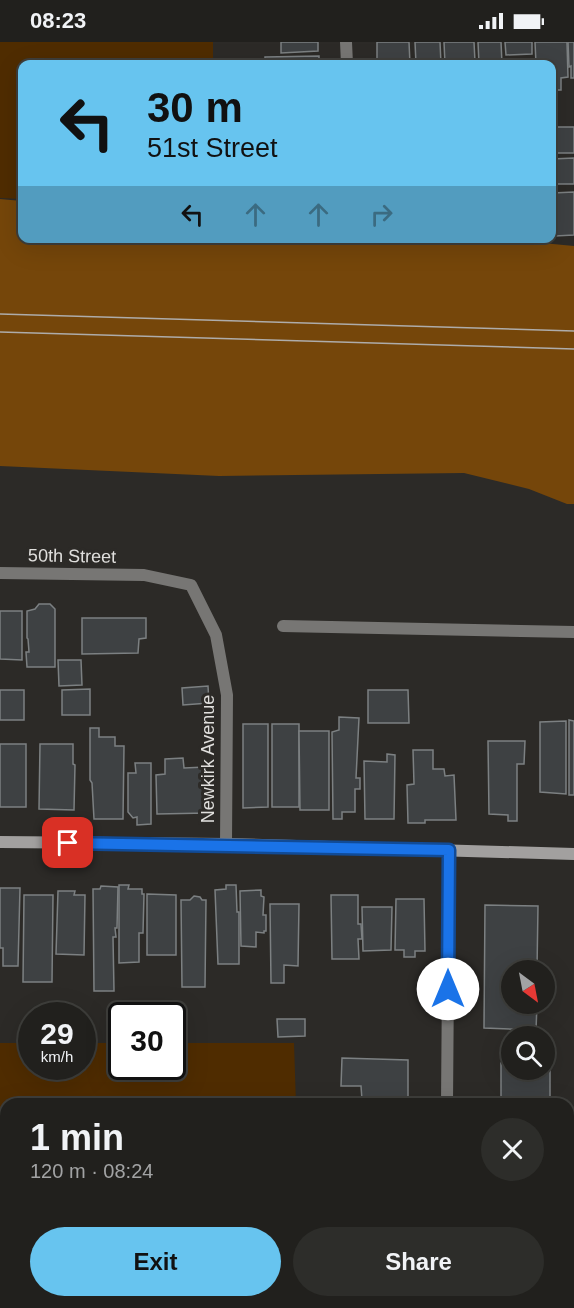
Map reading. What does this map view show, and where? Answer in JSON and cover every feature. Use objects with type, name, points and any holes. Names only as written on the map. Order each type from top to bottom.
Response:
[{"type":"street","points":[[346,42],[347,60]]},
{"type":"street","name":"50th Street","points":[[0,573],[144,575]]},
{"type":"street","name":"Newkirk Avenue","points":[[144,575],[191,585],[216,635],[227,695],[226,844]]},
{"type":"street","points":[[283,626],[574,632]]},
{"type":"street","points":[[0,842],[226,844],[574,854]]},
{"type":"street","points":[[447,1098],[449,850]]},
{"type":"shaded area","points":[[0,42],[213,42],[213,60],[18,60],[18,199],[0,198]]},
{"type":"shaded area","points":[[0,199],[18,201],[18,243],[543,243],[574,246],[574,504],[567,504],[529,489],[464,473],[219,476],[0,466]]},
{"type":"shaded area","points":[[0,1043],[18,1043],[18,1080],[96,1080],[96,1043],[108,1043],[108,1080],[186,1080],[186,1043],[294,1043],[296,1098],[0,1098]]},
{"type":"building","points":[[281,42],[318,42],[318,51],[281,53]]},
{"type":"building","points":[[377,42],[409,42],[410,60],[377,60]]},
{"type":"building","points":[[415,42],[440,42],[441,60],[416,60]]},
{"type":"building","points":[[444,42],[474,42],[475,60],[445,60]]},
{"type":"building","points":[[478,42],[501,42],[502,60],[479,60]]},
{"type":"building","points":[[505,42],[532,42],[532,54],[506,55]]},
{"type":"building","points":[[535,42],[567,42],[568,77],[561,78],[561,90],[556,90],[556,60],[536,60]]},
{"type":"building","points":[[568,42],[574,42],[574,78],[571,78],[571,66],[569,67]]},
{"type":"building","points":[[319,56],[319,60],[265,60],[265,57]]},
{"type":"building","points":[[556,127],[574,127],[574,153],[556,153]]},
{"type":"building","points":[[574,158],[574,184],[556,184],[556,159]]},
{"type":"building","points":[[574,192],[574,235],[556,236],[556,193]]},
{"type":"building","points":[[39,604],[50,604],[55,609],[55,667],[27,667],[26,652],[29,652],[27,611],[35,609]]},
{"type":"building","points":[[0,611],[22,611],[22,660],[0,659]]},
{"type":"building","points":[[82,618],[146,618],[146,638],[139,639],[138,653],[82,654]]},
{"type":"building","points":[[58,660],[81,660],[82,685],[59,686]]},
{"type":"building","points":[[208,686],[209,703],[183,705],[182,688]]},
{"type":"building","points":[[90,689],[90,715],[62,715],[62,690]]},
{"type":"building","points":[[0,690],[24,690],[24,720],[0,720]]},
{"type":"building","points":[[368,690],[408,690],[409,723],[368,723]]},
{"type":"building","points":[[339,717],[359,718],[356,778],[360,778],[360,789],[355,789],[355,812],[342,812],[342,819],[333,819],[332,732],[339,730]]},
{"type":"building","points":[[569,720],[574,721],[574,795],[569,795]]},
{"type":"building","points":[[566,721],[566,794],[540,792],[540,722]]},
{"type":"building","points":[[243,724],[268,724],[268,807],[243,808]]},
{"type":"building","points":[[272,724],[299,724],[299,807],[272,807]]},
{"type":"building","points":[[90,728],[99,728],[99,737],[115,737],[115,746],[124,746],[123,819],[94,819],[90,780]]},
{"type":"building","points":[[299,731],[329,731],[329,810],[300,810]]},
{"type":"building","points":[[488,741],[525,741],[524,764],[517,764],[517,821],[508,821],[508,815],[489,814]]},
{"type":"building","points":[[0,744],[26,744],[26,807],[0,807]]},
{"type":"building","points":[[40,744],[73,744],[74,810],[39,809]]},
{"type":"building","points":[[413,750],[433,750],[433,769],[444,769],[445,776],[454,775],[456,820],[425,820],[425,823],[408,823],[407,785],[414,784]]},
{"type":"building","points":[[387,754],[395,755],[394,819],[365,819],[364,761],[387,762]]},
{"type":"building","points":[[183,758],[184,768],[205,767],[207,813],[157,814],[156,775],[165,774],[165,759]]},
{"type":"building","points":[[135,763],[151,763],[151,824],[137,825],[137,817],[133,818],[128,812],[128,773],[136,773]]},
{"type":"building","points":[[119,885],[129,885],[128,889],[142,889],[142,894],[144,894],[143,933],[139,933],[139,962],[119,963]]},
{"type":"building","points":[[226,885],[236,885],[237,912],[239,912],[239,964],[218,964],[215,890],[226,889]]},
{"type":"building","points":[[101,886],[118,887],[117,928],[115,928],[116,937],[113,937],[114,991],[94,991],[93,889],[100,889]]},
{"type":"building","points":[[0,888],[20,888],[18,966],[3,966],[3,948],[0,948]]},
{"type":"building","points":[[261,890],[261,896],[264,897],[263,915],[266,915],[266,931],[256,932],[256,947],[241,946],[240,891]]},
{"type":"building","points":[[58,891],[75,891],[74,895],[85,895],[84,955],[56,954]]},
{"type":"building","points":[[147,894],[176,895],[176,955],[147,955]]},
{"type":"building","points":[[24,895],[53,895],[52,982],[23,982]]},
{"type":"building","points":[[331,895],[358,895],[358,924],[361,924],[362,939],[358,939],[359,959],[332,959]]},
{"type":"building","points":[[194,896],[206,900],[205,987],[182,987],[181,900],[190,900]]},
{"type":"building","points":[[396,899],[424,899],[425,951],[415,951],[415,957],[404,957],[404,950],[395,950]]},
{"type":"building","points":[[270,904],[299,904],[298,966],[284,965],[284,983],[271,983]]},
{"type":"building","points":[[485,905],[538,906],[537,960],[501,960],[501,1014],[537,1014],[536,1026],[484,1028]]},
{"type":"building","points":[[362,907],[392,907],[391,950],[363,951]]},
{"type":"building","points":[[277,1019],[305,1019],[305,1036],[278,1037]]},
{"type":"building","points":[[342,1058],[408,1060],[408,1098],[362,1098],[361,1086],[341,1086]]},
{"type":"building","points":[[501,1080],[550,1080],[550,1098],[501,1098]]},
{"type":"tram line","points":[[0,314],[574,331]]},
{"type":"tram line","points":[[0,332],[574,349]]},
{"type":"route","points":[[68,843],[226,844],[449,850],[448,989]]}]
